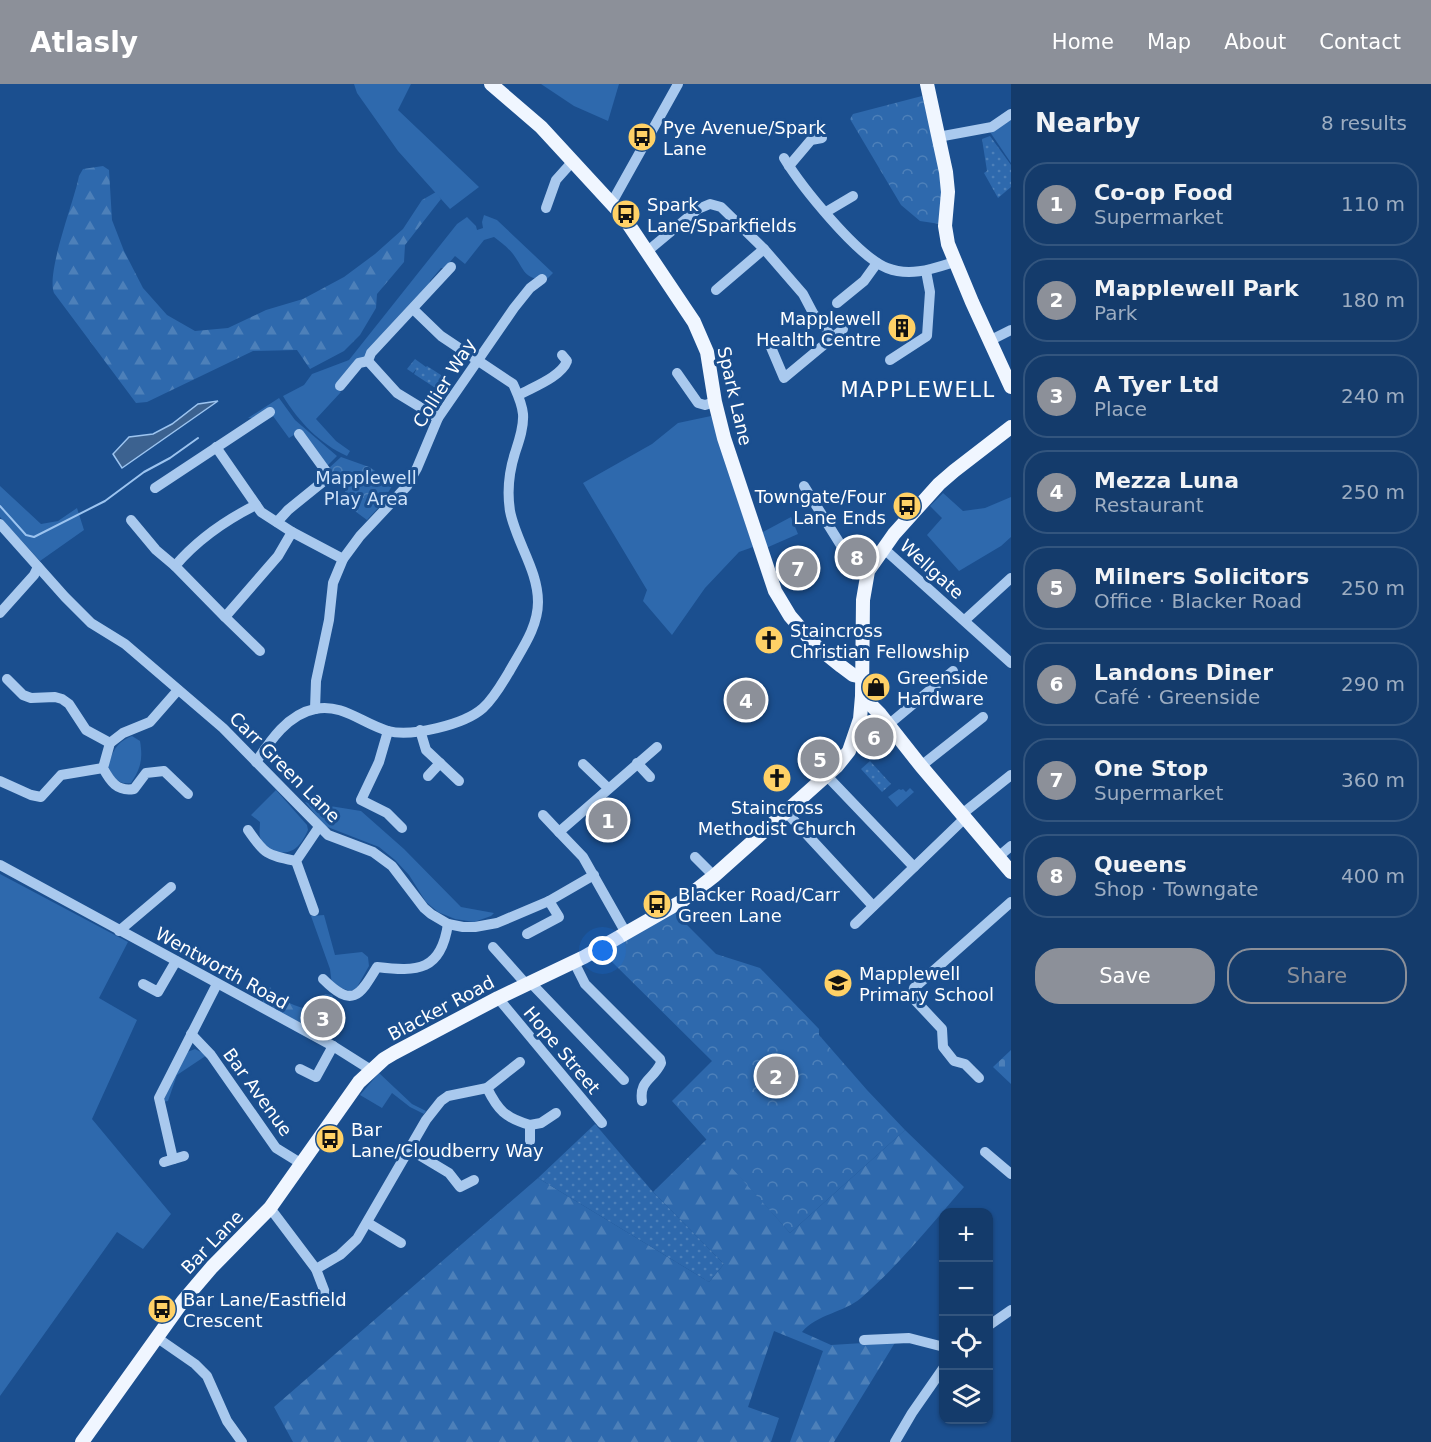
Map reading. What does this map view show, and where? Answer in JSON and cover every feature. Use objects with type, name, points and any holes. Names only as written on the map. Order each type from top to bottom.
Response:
[{"type":"main road","name":"Spark Lane","points":[[491,84],[530,117],[623,216],[700,333],[707,352],[715,402],[724,438],[768,573],[782,604],[796,625],[815,645],[853,675],[862,677]]},
{"type":"main road","points":[[927,84],[946,172],[948,192],[945,226],[948,244],[1011,387]]},
{"type":"main road","points":[[868,572],[884,548],[939,484],[1011,428]]},
{"type":"main road","name":"Blacker Road","points":[[371,1070],[394,1053],[498,998],[574,962],[682,901],[787,813],[842,761],[849,751],[860,719],[863,594],[868,572]]},
{"type":"main road","points":[[862,696],[1011,872]]},
{"type":"main road","points":[[860,719],[887,724]]},
{"type":"main road","name":"Bar Lane","points":[[82,1442],[194,1286],[270,1208],[359,1082],[371,1070]]},
{"type":"street","points":[[611,204],[678,84]]},
{"type":"street","points":[[938,137],[992,127],[1011,114]]},
{"type":"street","points":[[822,138],[811,140],[786,162],[807,191],[850,239],[878,263],[900,271],[926,271],[954,262]]},
{"type":"street","points":[[546,208],[556,180],[573,161]]},
{"type":"street","points":[[826,212],[854,196]]},
{"type":"street","points":[[648,253],[698,209],[710,204],[721,207],[764,249],[803,294],[813,313],[832,337]]},
{"type":"street","points":[[716,290],[764,249]]},
{"type":"street","points":[[837,303],[864,281],[878,263]]},
{"type":"street","points":[[368,361],[371,353],[451,267]]},
{"type":"street","points":[[890,360],[927,336],[930,292],[926,271]]},
{"type":"street","name":"Collier Way","points":[[315,709],[316,681],[329,620],[331,592],[343,559],[360,536],[407,486],[438,418],[514,308],[530,288],[542,279]]},
{"type":"street","points":[[256,762],[273,736],[301,714],[315,709],[338,709],[388,731],[405,732],[463,719],[480,711],[494,698],[535,622],[538,603],[536,579],[516,533],[510,510],[508,486],[514,455],[521,438],[523,414],[519,395],[513,384],[441,336],[413,309]]},
{"type":"street","points":[[784,339],[770,345],[784,378],[843,329]]},
{"type":"street","points":[[991,340],[1011,330]]},
{"type":"street","points":[[519,395],[555,376],[565,368],[567,361],[562,355]]},
{"type":"street","points":[[340,386],[359,363],[368,361]]},
{"type":"street","points":[[368,361],[398,393],[438,418]]},
{"type":"street","points":[[677,373],[699,403],[705,405],[715,402]]},
{"type":"street","points":[[155,488],[270,412]]},
{"type":"street","points":[[277,522],[328,477],[299,435]]},
{"type":"street","points":[[216,447],[261,512],[292,532],[343,559]]},
{"type":"street","points":[[804,486],[847,555],[868,572]]},
{"type":"street","points":[[175,566],[200,539],[228,519],[256,505]]},
{"type":"street","points":[[131,520],[156,550],[260,651]]},
{"type":"street","name":"Carr Green Lane","points":[[0,524],[91,622],[125,644],[223,728],[328,835],[381,857],[431,914],[448,924],[475,927],[497,923],[549,901],[594,875]]},
{"type":"street","points":[[225,617],[278,556],[292,532]]},
{"type":"street","name":"Wellgate","points":[[884,548],[1011,663]]},
{"type":"street","points":[[0,613],[34,575],[38,567]]},
{"type":"street","points":[[965,620],[1011,578]]},
{"type":"street","points":[[887,724],[953,671]]},
{"type":"street","points":[[7,679],[23,695],[31,698],[62,699],[69,704],[86,730],[110,743]]},
{"type":"street","points":[[103,768],[110,743],[123,733],[150,722],[178,690]]},
{"type":"street","points":[[921,766],[983,717]]},
{"type":"street","points":[[420,730],[426,750],[459,781]]},
{"type":"street","points":[[388,731],[379,762],[361,800],[387,813],[402,828]]},
{"type":"street","points":[[559,832],[657,747]]},
{"type":"street","points":[[428,776],[440,763]]},
{"type":"street","points":[[637,763],[650,777]]},
{"type":"street","points":[[583,764],[608,788]]},
{"type":"street","points":[[0,781],[41,797],[61,774],[103,768]]},
{"type":"street","points":[[103,768],[117,788],[134,789],[146,773],[164,771],[188,794]]},
{"type":"street","points":[[855,924],[964,816],[1011,775]]},
{"type":"street","points":[[827,776],[914,867]]},
{"type":"street","points":[[787,813],[873,906]]},
{"type":"street","points":[[543,815],[583,857],[626,933]]},
{"type":"street","points":[[296,861],[319,827]]},
{"type":"street","points":[[248,830],[261,850],[272,856],[296,861]]},
{"type":"street","points":[[998,857],[1011,846]]},
{"type":"street","points":[[695,856],[714,876]]},
{"type":"street","points":[[296,861],[314,911]]},
{"type":"street","name":"Wentworth Road","points":[[0,865],[333,1046],[371,1070]]},
{"type":"street","points":[[119,931],[171,887]]},
{"type":"street","points":[[527,934],[559,917],[549,901]]},
{"type":"street","points":[[979,1078],[965,1064],[954,1061],[943,1047],[942,1029],[912,997],[914,988],[1011,902]]},
{"type":"street","points":[[323,980],[336,993],[351,996],[364,989],[377,967],[405,970],[423,967],[436,957],[448,924]]},
{"type":"street","points":[[493,947],[624,1080]]},
{"type":"street","points":[[142,984],[159,992],[176,961]]},
{"type":"street","points":[[574,962],[585,984],[662,1063],[643,1084],[640,1091],[642,1101]]},
{"type":"street","points":[[174,1159],[159,1098],[217,984]]},
{"type":"street","name":"Hope Street","points":[[498,998],[602,1123]]},
{"type":"street","name":"Bar Avenue","points":[[191,1034],[211,1055],[276,1148],[302,1164]]},
{"type":"street","points":[[300,1069],[316,1077],[333,1046]]},
{"type":"street","points":[[316,1269],[349,1248],[368,1223],[426,1120],[441,1101],[448,1096],[487,1088],[520,1062]]},
{"type":"street","points":[[487,1088],[498,1109],[518,1122],[530,1125],[541,1123],[556,1113]]},
{"type":"street","points":[[530,1125],[530,1141]]},
{"type":"street","points":[[409,1149],[449,1173],[459,1192],[474,1180]]},
{"type":"street","points":[[985,1152],[1011,1174]]},
{"type":"street","points":[[270,1208],[316,1269],[329,1303]]},
{"type":"street","points":[[368,1223],[401,1243]]},
{"type":"street","points":[[993,1323],[1011,1310]]},
{"type":"street","points":[[156,1337],[195,1364],[207,1376],[227,1421],[242,1442]]},
{"type":"street","points":[[864,1341],[909,1338],[939,1346]]},
{"type":"street","points":[[895,1442],[942,1370]]},
{"type":"green space","points":[[354,84],[411,84],[398,110],[479,187],[450,209],[398,151],[357,93]]},
{"type":"green space","points":[[541,84],[619,84],[608,121],[574,106]]},
{"type":"green space","points":[[922,96],[942,171],[944,191],[940,224],[920,221],[901,205],[850,119],[853,114]]},
{"type":"green space","points":[[1011,120],[1011,163],[990,132]]},
{"type":"green space","points":[[990,136],[1011,165],[1011,187],[998,198],[984,173],[987,171],[982,139]]},
{"type":"green space","points":[[103,166],[109,170],[112,220],[124,251],[143,288],[167,315],[195,331],[228,328],[266,310],[303,299],[344,277],[403,229],[422,200],[436,192],[441,199],[405,245],[404,262],[377,294],[376,308],[360,335],[344,351],[310,369],[297,350],[253,351],[147,402],[136,403],[54,293],[57,254],[79,176],[83,169]]},
{"type":"green space","points":[[484,215],[497,220],[553,273],[546,280],[529,276],[511,251],[494,237],[484,240],[465,264],[455,256],[445,268],[441,268],[430,281],[429,286],[367,356],[336,387],[341,392],[316,419],[336,441],[350,451],[347,456],[337,451],[303,423],[283,396],[304,385],[312,374],[349,360],[457,224],[467,217],[477,230],[483,228]]},
{"type":"green space","points":[[415,359],[444,377],[437,389],[414,374],[417,368],[413,373],[407,369]]},
{"type":"green space","points":[[279,398],[295,420],[337,456],[325,468],[297,433],[289,438],[270,412],[260,418],[248,418]]},
{"type":"green space","points":[[711,416],[753,547],[739,552],[705,588],[672,635],[643,601],[647,590],[583,483],[652,444],[678,423]]},
{"type":"green space","name":"Mapplewell Play Area","points":[[341,457],[369,467],[394,483],[378,508],[367,520],[344,503],[350,498],[328,469]]},
{"type":"green space","points":[[0,486],[41,524],[58,521],[77,508],[84,530],[40,561],[0,517]]},
{"type":"green space","points":[[943,493],[963,511],[985,508],[1011,497],[1011,537],[1001,546],[959,571],[927,535],[942,518],[930,506]]},
{"type":"green space","points":[[791,517],[798,534],[766,548],[761,533]]},
{"type":"green space","points":[[132,736],[140,741],[140,763],[131,783],[123,783],[114,777],[108,766],[116,747]]},
{"type":"green space","points":[[870,761],[891,784],[882,792],[861,769]]},
{"type":"green space","points":[[910,788],[914,792],[897,807],[888,797],[899,789],[906,792]]},
{"type":"green space","points":[[276,790],[307,825],[308,830],[298,846],[288,852],[274,851],[265,846],[260,837],[260,822],[251,815]]},
{"type":"green space","points":[[305,802],[361,811],[404,849],[461,907],[494,913],[474,922],[455,919],[438,912],[426,902],[409,875],[395,860],[379,847],[325,826]]},
{"type":"green space","points":[[0,874],[128,942],[99,998],[137,1020],[92,1119],[171,1214],[143,1249],[117,1232],[0,1396]]},
{"type":"green space","points":[[673,911],[716,954],[760,968],[819,1029],[819,1035],[905,1130],[790,1233],[672,1101],[712,1061],[603,953]]},
{"type":"green space","points":[[324,915],[335,955],[362,952],[368,957],[369,966],[356,989],[350,991],[332,985],[330,969],[311,916]]},
{"type":"green space","points":[[270,987],[288,1002],[307,1008],[316,1006],[325,994],[332,995],[335,1001],[334,1007],[330,1010],[325,1006],[306,1025],[261,1005]]},
{"type":"green space","points":[[195,1049],[207,1055],[177,1075],[168,1101],[163,1102],[185,1053]]},
{"type":"green space","points":[[1011,1050],[1011,1084],[993,1067]]},
{"type":"green space","points":[[379,1073],[412,1104],[426,1111],[424,1114],[410,1107],[392,1093],[382,1108],[360,1095]]},
{"type":"green space","points":[[595,1124],[653,1192],[724,1264],[709,1282],[538,1178]]},
{"type":"green space","points":[[905,1130],[964,1187],[946,1208],[939,1208],[939,1216],[927,1230],[861,1298],[815,1321],[802,1332],[831,1345],[896,1341],[834,1442],[790,1442],[823,1351],[774,1331],[748,1407],[779,1418],[771,1442],[293,1442],[274,1407],[538,1178],[709,1282],[724,1264],[653,1192],[707,1139],[790,1233]]},
{"type":"shaded area","points":[[218,401],[122,468],[113,454],[129,437],[153,434],[172,424],[198,404]]},
{"type":"waterway","points":[[0,506],[26,535],[34,537],[105,501],[144,472],[170,458],[198,438]]},
{"type":"place","name":"Pye Avenue/Spark Lane","points":[[642,137]]},
{"type":"place","name":"Spark Lane/Sparkfields","points":[[626,214]]},
{"type":"place","name":"Mapplewell Health Centre","points":[[902,328]]},
{"type":"place","name":"Towngate/Four Lane Ends","points":[[907,506]]},
{"type":"place","name":"Queens","points":[[857,557]]},
{"type":"place","name":"One Stop","points":[[798,568]]},
{"type":"place","name":"Staincross Christian Fellowship","points":[[769,640]]},
{"type":"place","name":"Greenside Hardware","points":[[876,687]]},
{"type":"place","name":"Mezza Luna","points":[[746,700]]},
{"type":"place","name":"Landons Diner","points":[[874,737]]},
{"type":"place","name":"Milners Solicitors","points":[[820,759]]},
{"type":"place","name":"Staincross Methodist Church","points":[[777,778]]},
{"type":"place","name":"Co-op Food","points":[[608,820]]},
{"type":"place","name":"Blacker Road/Carr Green Lane","points":[[657,904]]},
{"type":"place","name":"Mapplewell Primary School","points":[[838,983]]},
{"type":"place","name":"A Tyer Ltd","points":[[323,1018]]},
{"type":"place","name":"Mapplewell Park","points":[[776,1076]]},
{"type":"place","name":"Bar Lane/Cloudberry Way","points":[[330,1139]]},
{"type":"place","name":"Bar Lane/Eastfield Crescent","points":[[162,1309]]},
{"type":"district","name":"MAPPLEWELL","points":[[918,390]]}]
